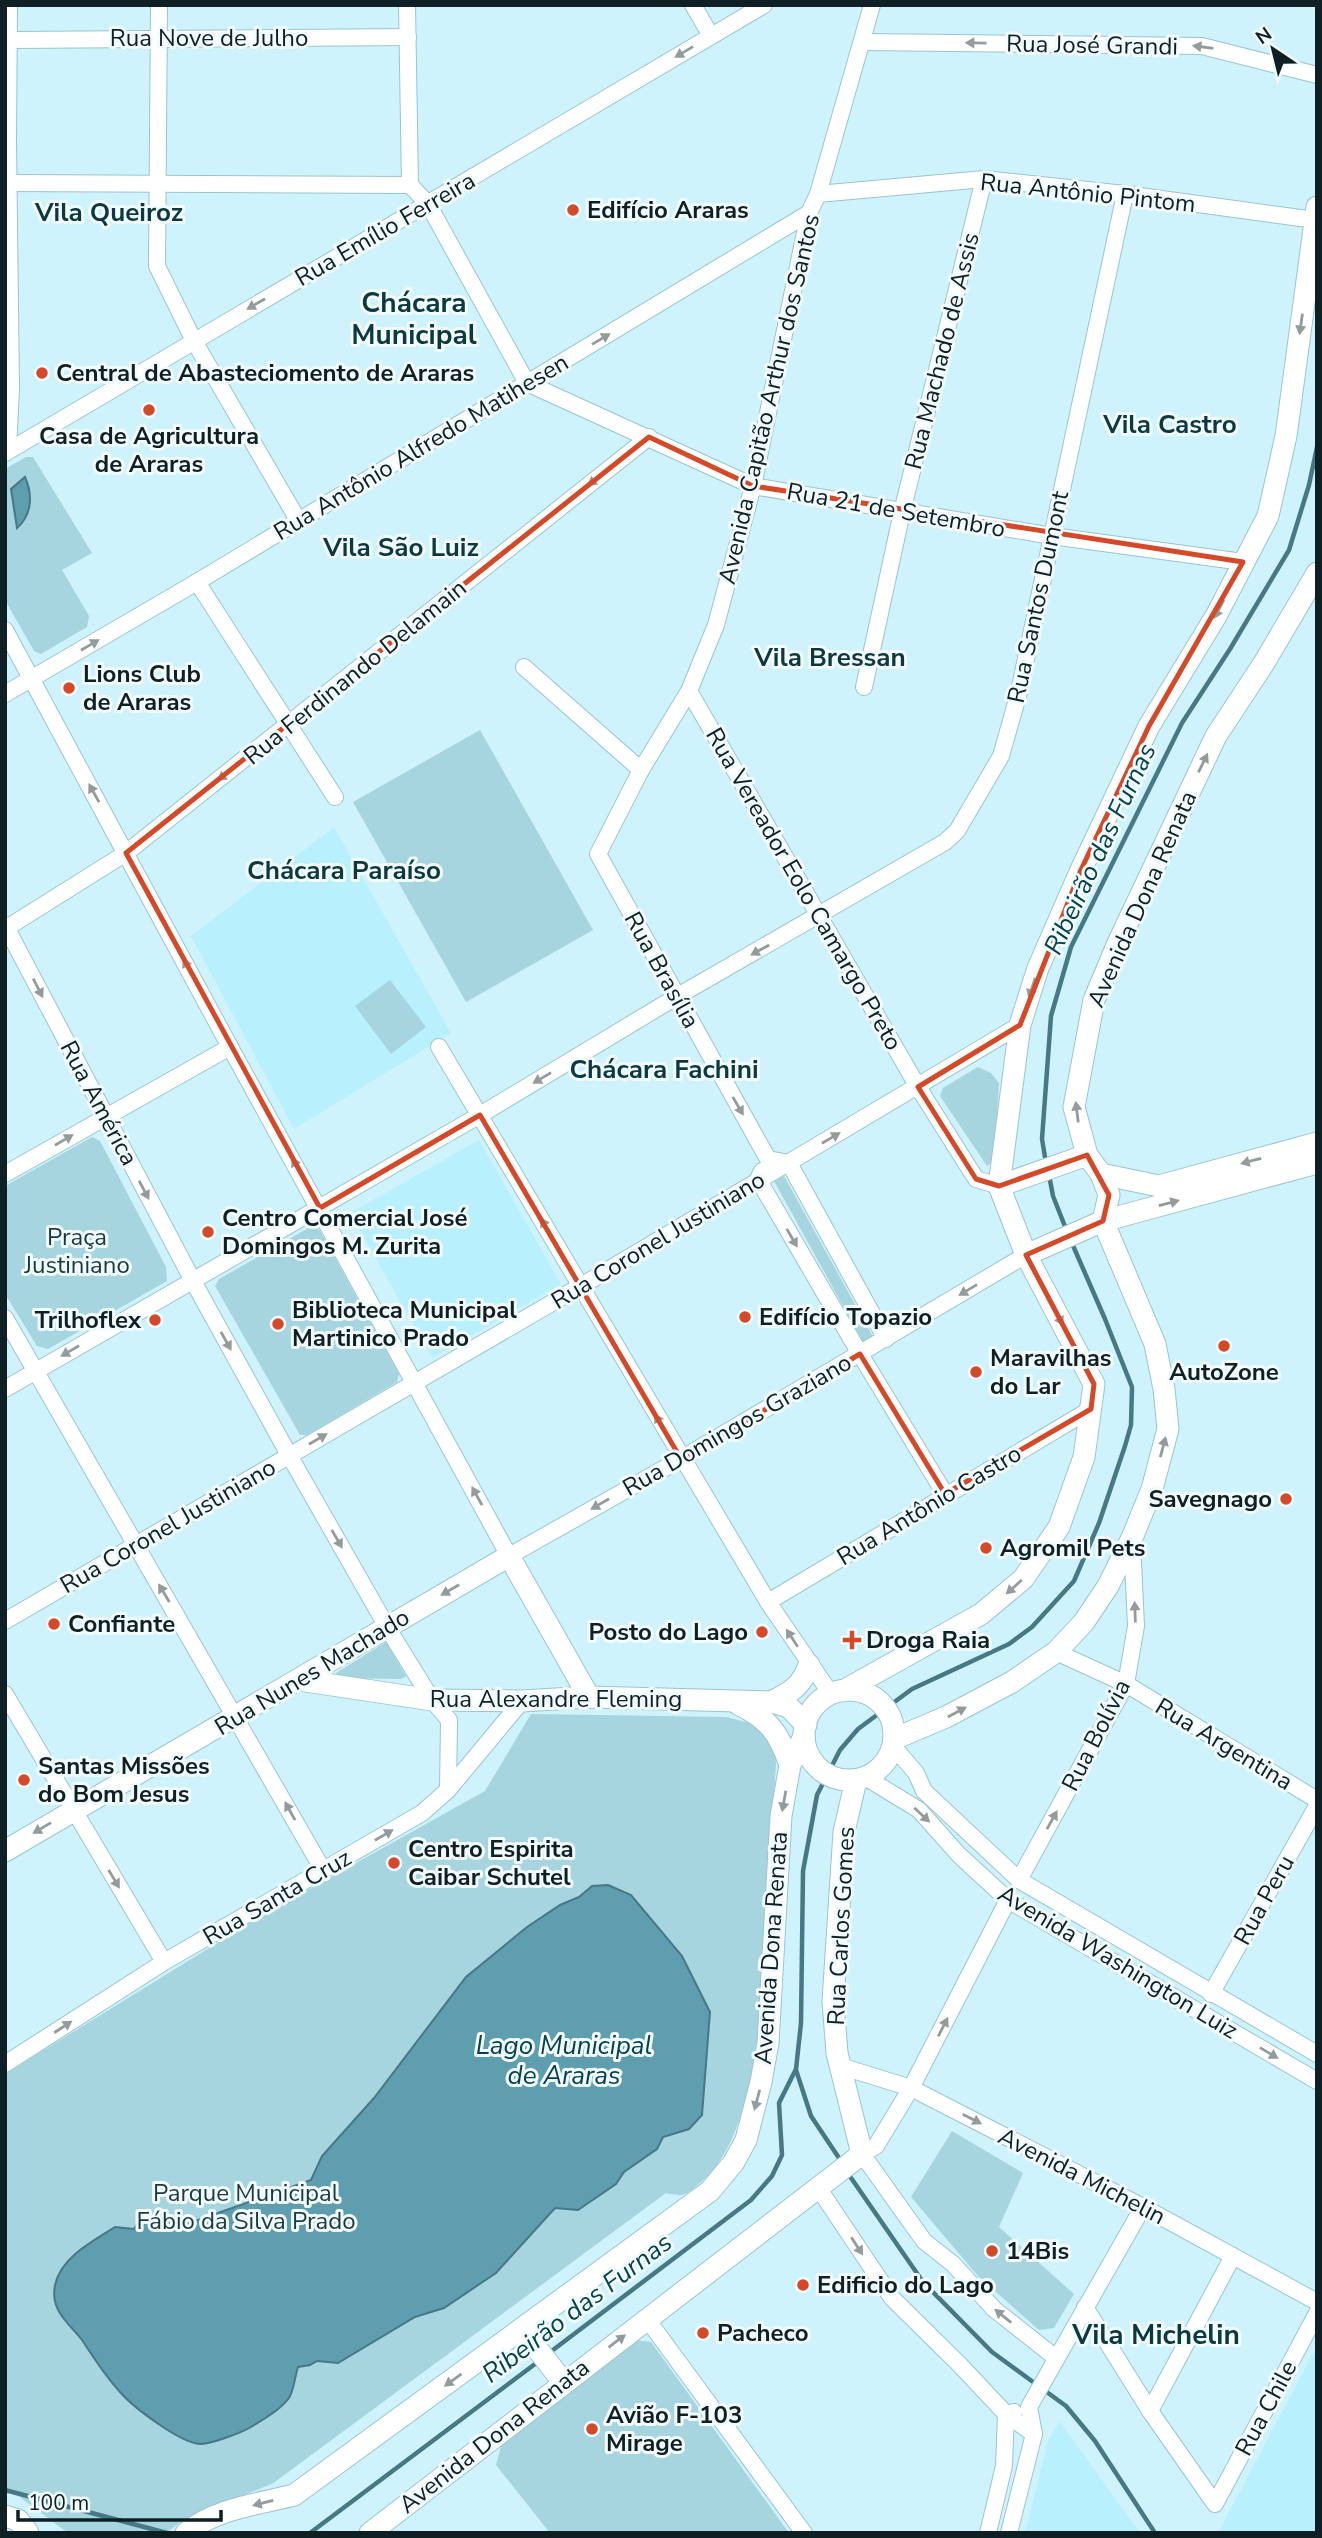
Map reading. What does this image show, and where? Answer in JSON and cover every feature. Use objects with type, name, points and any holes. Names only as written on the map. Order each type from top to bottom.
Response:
[{"type":"main road","points":[[837,1692],[856,1691],[880,1702],[889,1713],[894,1737],[887,1759],[878,1770],[854,1779],[827,1774],[815,1765],[807,1751],[805,1731],[812,1709],[837,1692],[981,1614],[1023,1579],[1059,1527],[1084,1457],[1094,1384],[1026,1255],[999,1186],[1020,1025],[1038,968],[1149,726],[1216,616],[1268,516],[1286,436],[1316,214]]},
{"type":"main road","name":"Avenida Dona Renata","points":[[894,1737],[946,1717],[1012,1682],[1056,1652],[1084,1622],[1108,1586],[1152,1489],[1168,1429],[1155,1344],[1103,1221],[1110,1195],[1101,1174],[1087,1154],[1074,1107],[1094,1000],[1134,908],[1216,736],[1264,663],[1317,573]]},
{"type":"main road","points":[[1101,1174],[1158,1186],[1317,1143]]},
{"type":"main road","points":[[999,1186],[1087,1154]]},
{"type":"main road","name":"Rua Domingos Graziano","points":[[1026,1255],[1103,1221],[1317,1163]]},
{"type":"main road","points":[[509,1556],[589,1697]]},
{"type":"main road","name":"Rua Nunes Machado","points":[[5,1851],[509,1556]]},
{"type":"main road","points":[[771,1702],[797,1688],[809,1665]]},
{"type":"main road","name":"Rua Alexandre Fleming","points":[[299,1680],[432,1700],[522,1701],[589,1697],[771,1702]]},
{"type":"main road","points":[[733,1702],[755,1712],[773,1728],[790,1765]]},
{"type":"main road","points":[[771,1702],[789,1707],[805,1731]]},
{"type":"main road","name":"Avenida Dona Renata","points":[[191,2529],[232,2511],[294,2495],[528,2337],[710,2190],[734,2162],[746,2140],[768,2043],[781,1816],[790,1765],[805,1731]]},
{"type":"main road","name":"Rua Carlos Gomes","points":[[854,1779],[844,1832],[834,1988],[837,2053],[862,2154]]},
{"type":"main road","name":"Avenida Dona Renata","points":[[370,2533],[559,2376],[647,2319],[862,2154]]},
{"type":"main road","points":[[528,2337],[559,2376]]},
{"type":"main road","points":[[5,2515],[18,2520],[28,2533]]},
{"type":"street","points":[[7,452],[11,389],[10,183],[6,140],[9,5]]},
{"type":"street","points":[[159,5],[157,266],[194,341],[298,520]]},
{"type":"street","points":[[407,5],[410,185],[428,204],[527,383]]},
{"type":"street","points":[[693,5],[711,36]]},
{"type":"street","name":"Rua Emílio Ferreira","points":[[7,452],[764,5]]},
{"type":"street","name":"Avenida Capitão Arthur dos Santos","points":[[598,854],[641,770],[689,691],[716,625],[753,486],[809,213],[818,194],[872,5]]},
{"type":"street","name":"Rua Nove de Julho","points":[[10,40],[408,37]]},
{"type":"street","name":"Rua José Grandi","points":[[863,42],[1202,46],[1317,75]]},
{"type":"street","name":"Rua Antônio Pintom","points":[[818,194],[984,179],[1316,214]]},
{"type":"street","name":"Rua Machado de Assis","points":[[864,687],[902,512],[984,179]]},
{"type":"street","points":[[10,183],[410,185]]},
{"type":"street","name":"Rua Santos Dumont","points":[[5,1389],[480,1115],[676,997],[945,842],[957,831],[1001,756],[1018,696],[1125,194]]},
{"type":"street","name":"Rua Antônio Alfredo Matihesen","points":[[5,694],[197,582],[809,213]]},
{"type":"street","name":"Rua 21 de Setembro","points":[[527,383],[753,486],[1052,536],[1243,562]]},
{"type":"street","name":"Rua Ferdinando Delamain","points":[[6,927],[127,853],[649,437]]},
{"type":"street","points":[[197,582],[335,797]]},
{"type":"street","points":[[5,630],[509,1556]]},
{"type":"street","points":[[524,667],[641,770]]},
{"type":"street","name":"Rua Vereador Eolo Camargo Preto","points":[[689,691],[918,1087],[976,1179],[999,1186]]},
{"type":"street","name":"Rua Brasília","points":[[598,854],[768,1159]]},
{"type":"street","name":"Rua América","points":[[6,927],[193,1281],[289,1455],[387,1627],[432,1700],[449,1720],[448,1790]]},
{"type":"street","name":"Rua Coronel Justiniano","points":[[5,1621],[581,1286],[1020,1025]]},
{"type":"street","points":[[5,1174],[230,1047]]},
{"type":"street","points":[[439,1047],[768,1602],[809,1665],[837,1692]]},
{"type":"street","points":[[886,1339],[789,1163],[768,1159],[758,1179],[945,1494]]},
{"type":"street","name":"Rua Domingos Graziano","points":[[509,1556],[681,1459],[1026,1255]]},
{"type":"street","points":[[5,1318],[323,1870]]},
{"type":"street","name":"Rua Antônio Castro","points":[[768,1602],[1091,1409]]},
{"type":"street","name":"Rua Bolívia","points":[[1019,1880],[1126,1684],[1136,1626],[1132,1538]]},
{"type":"street","name":"Rua Argentina","points":[[1056,1652],[1126,1684],[1317,1800]]},
{"type":"street","points":[[5,1694],[164,1962]]},
{"type":"street","name":"Rua Santa Cruz","points":[[5,2064],[164,1962],[422,1813],[448,1790],[522,1701]]},
{"type":"street","name":"Avenida Washington Luiz","points":[[894,1737],[924,1791],[1019,1880],[1317,2054]]},
{"type":"street","name":"Avenida Washington Luiz","points":[[854,1779],[919,1810],[959,1855],[1008,1900],[1317,2081]]},
{"type":"street","name":"Rua Peru","points":[[1211,1994],[1317,1806]]},
{"type":"street","points":[[1008,1900],[911,2088],[876,2146],[862,2154],[924,2241],[953,2264],[994,2309],[1056,2358]]},
{"type":"street","name":"Avenida Michelin","points":[[840,2066],[911,2088],[1143,2207],[1317,2302]]},
{"type":"street","points":[[819,2189],[892,2298],[1006,2414],[1034,2434]]},
{"type":"street","points":[[1009,2533],[1034,2434],[1029,2407],[1143,2207]]},
{"type":"street","points":[[1085,2307],[1150,2411],[1233,2256]]},
{"type":"street","name":"Rua Chile","points":[[1150,2411],[1214,2504],[1317,2313]]},
{"type":"street","points":[[647,2319],[804,2533]]},
{"type":"street","points":[[1006,2414],[1029,2407]]},
{"type":"street","points":[[988,2533],[1004,2466],[1006,2414]]},
{"type":"highlighted area","points":[[649,437],[753,486],[1243,562],[1149,726],[1080,872],[1020,1025],[918,1087],[976,1179],[999,1186],[1087,1155],[1109,1195],[1103,1221],[1026,1255],[1094,1384],[1091,1409],[945,1494],[860,1354],[681,1459],[480,1115],[320,1208],[126,853]]},
{"type":"shaded area","points":[[334,827],[451,1033],[294,1129],[191,936]]},
{"type":"shaded area","points":[[479,1140],[561,1284],[432,1358],[350,1213]]},
{"type":"shaded area","points":[[1317,2346],[1317,2533],[1218,2533]]},
{"type":"shaded area","points":[[1060,2422],[1140,2533],[1025,2533],[1048,2441]]},
{"type":"green space","points":[[26,457],[33,457],[92,553],[62,570],[89,616],[87,627],[41,654],[34,651],[5,600],[5,469]]},
{"type":"green space","points":[[480,730],[593,930],[466,1002],[353,802]]},
{"type":"green space","points":[[390,980],[426,1027],[391,1054],[355,1006]]},
{"type":"green space","points":[[978,1067],[991,1073],[999,1083],[994,1161],[987,1166],[940,1096],[943,1088]]},
{"type":"green space","name":"Praça Justiniano","points":[[92,1137],[100,1141],[166,1267],[167,1281],[48,1349],[37,1346],[5,1294],[5,1186]]},
{"type":"green space","points":[[784,1176],[873,1337],[863,1342],[774,1181]]},
{"type":"green space","points":[[312,1226],[319,1229],[399,1374],[397,1382],[307,1435],[300,1435],[215,1286],[219,1279]]},
{"type":"green space","points":[[386,1642],[406,1676],[401,1679],[339,1678],[336,1673]]},
{"type":"green space","name":"Parque Municipal Fábio da Silva Prado","points":[[531,1714],[726,1717],[754,1724],[774,1743],[776,1763],[760,2017],[747,2095],[736,2130],[720,2160],[700,2183],[687,2193],[666,2193],[272,2484],[186,2518],[166,2533],[68,2533],[5,2486],[5,2074],[261,1916],[485,1791]]},
{"type":"green space","name":"14Bis","points":[[952,2131],[1023,2173],[999,2227],[1074,2294],[1054,2328],[1039,2330],[978,2276],[911,2197]]},
{"type":"green space","points":[[635,2340],[651,2342],[789,2533],[550,2533],[496,2465],[502,2443]]},
{"type":"water","points":[[25,477],[30,504],[26,517],[17,528],[11,489]]},
{"type":"water","name":"Lago Municipal de Araras","points":[[608,1885],[631,1895],[682,1956],[710,2012],[702,2115],[689,2129],[663,2137],[657,2149],[624,2172],[616,2184],[578,2210],[555,2208],[496,2273],[444,2308],[415,2317],[338,2363],[317,2361],[298,2367],[289,2398],[272,2414],[246,2429],[211,2442],[191,2442],[157,2423],[126,2398],[109,2380],[82,2340],[66,2322],[55,2302],[58,2275],[71,2258],[115,2227],[134,2229],[140,2220],[150,2223],[157,2217],[168,2222],[178,2215],[184,2225],[311,2180],[322,2156],[374,2098],[466,1977],[527,1927],[560,1905],[579,1897],[592,1886]]},
{"type":"waterway","name":"Ribeirão das Furnas","points":[[1046,1163],[1042,1139],[1051,1016],[1071,947],[1182,723],[1289,550],[1309,485],[1317,447]]},
{"type":"waterway","name":"Ribeirão das Furnas","points":[[1049,1175],[1053,1196],[1066,1229]]},
{"type":"waterway","name":"Ribeirão das Furnas","points":[[549,2353],[751,2200],[772,2176],[782,2155],[779,2103],[796,2069],[801,2023],[803,1871],[817,1795],[840,1750],[858,1729],[912,1689],[1009,1644],[1032,1627],[1074,1581],[1099,1523],[1125,1446],[1131,1425],[1132,1387],[1071,1241]]},
{"type":"waterway","name":"Ribeirão das Furnas","points":[[796,2070],[811,2116],[841,2161]]},
{"type":"waterway","name":"Ribeirão das Furnas","points":[[847,2172],[923,2282],[992,2352],[1066,2406],[1095,2441],[1155,2533]]},
{"type":"waterway","name":"Ribeirão das Furnas","points":[[310,2533],[539,2361]]},
{"type":"waterway","name":"Ribeirão das Furnas","points":[[5,2490],[167,2533]]},
{"type":"place","name":"Edifício Araras","points":[[573,210]]},
{"type":"place","name":"Central de Abasteciomento de Araras","points":[[42,373]]},
{"type":"place","name":"Casa de Agricultura de Araras","points":[[149,410]]},
{"type":"place","name":"Lions Club de Araras","points":[[69,688]]},
{"type":"place","name":"Centro Comercial José Domingos M. Zurita","points":[[208,1232]]},
{"type":"place","name":"Edifício Topazio","points":[[745,1317]]},
{"type":"place","name":"Trilhoflex","points":[[155,1320]]},
{"type":"place","name":"Biblioteca Municipal Martinico Prado","points":[[278,1324]]},
{"type":"place","name":"AutoZone","points":[[1224,1346]]},
{"type":"place","name":"Maravilhas do Lar","points":[[976,1372]]},
{"type":"place","name":"Savegnago","points":[[1286,1499]]},
{"type":"place","name":"Agromil Pets","points":[[986,1548]]},
{"type":"place","name":"Confiante","points":[[54,1624]]},
{"type":"place","name":"Posto do Lago","points":[[762,1632]]},
{"type":"place","name":"Droga Raia","points":[[852,1640]]},
{"type":"place","name":"Santas Missões do Bom Jesus","points":[[24,1780]]},
{"type":"place","name":"Centro Espirita Caibar Schutel","points":[[394,1863]]},
{"type":"place","name":"14Bis","points":[[992,2251]]},
{"type":"place","name":"Edificio do Lago","points":[[803,2285]]},
{"type":"place","name":"Pacheco","points":[[703,2333]]},
{"type":"place","name":"Avião F-103 Mirage","points":[[592,2429]]},
{"type":"district","name":"Vila Queiroz","points":[[109,212]]},
{"type":"district","name":"Chácara Municipal","points":[[414,319]]},
{"type":"district","name":"Vila Castro","points":[[1170,424]]},
{"type":"district","name":"Vila São Luiz","points":[[401,547]]},
{"type":"district","name":"Vila Bressan","points":[[830,657]]},
{"type":"district","name":"Chácara Paraíso","points":[[344,870]]},
{"type":"district","name":"Chácara Fachini","points":[[664,1069]]},
{"type":"district","name":"Vila Michelin","points":[[1156,2335]]}]
